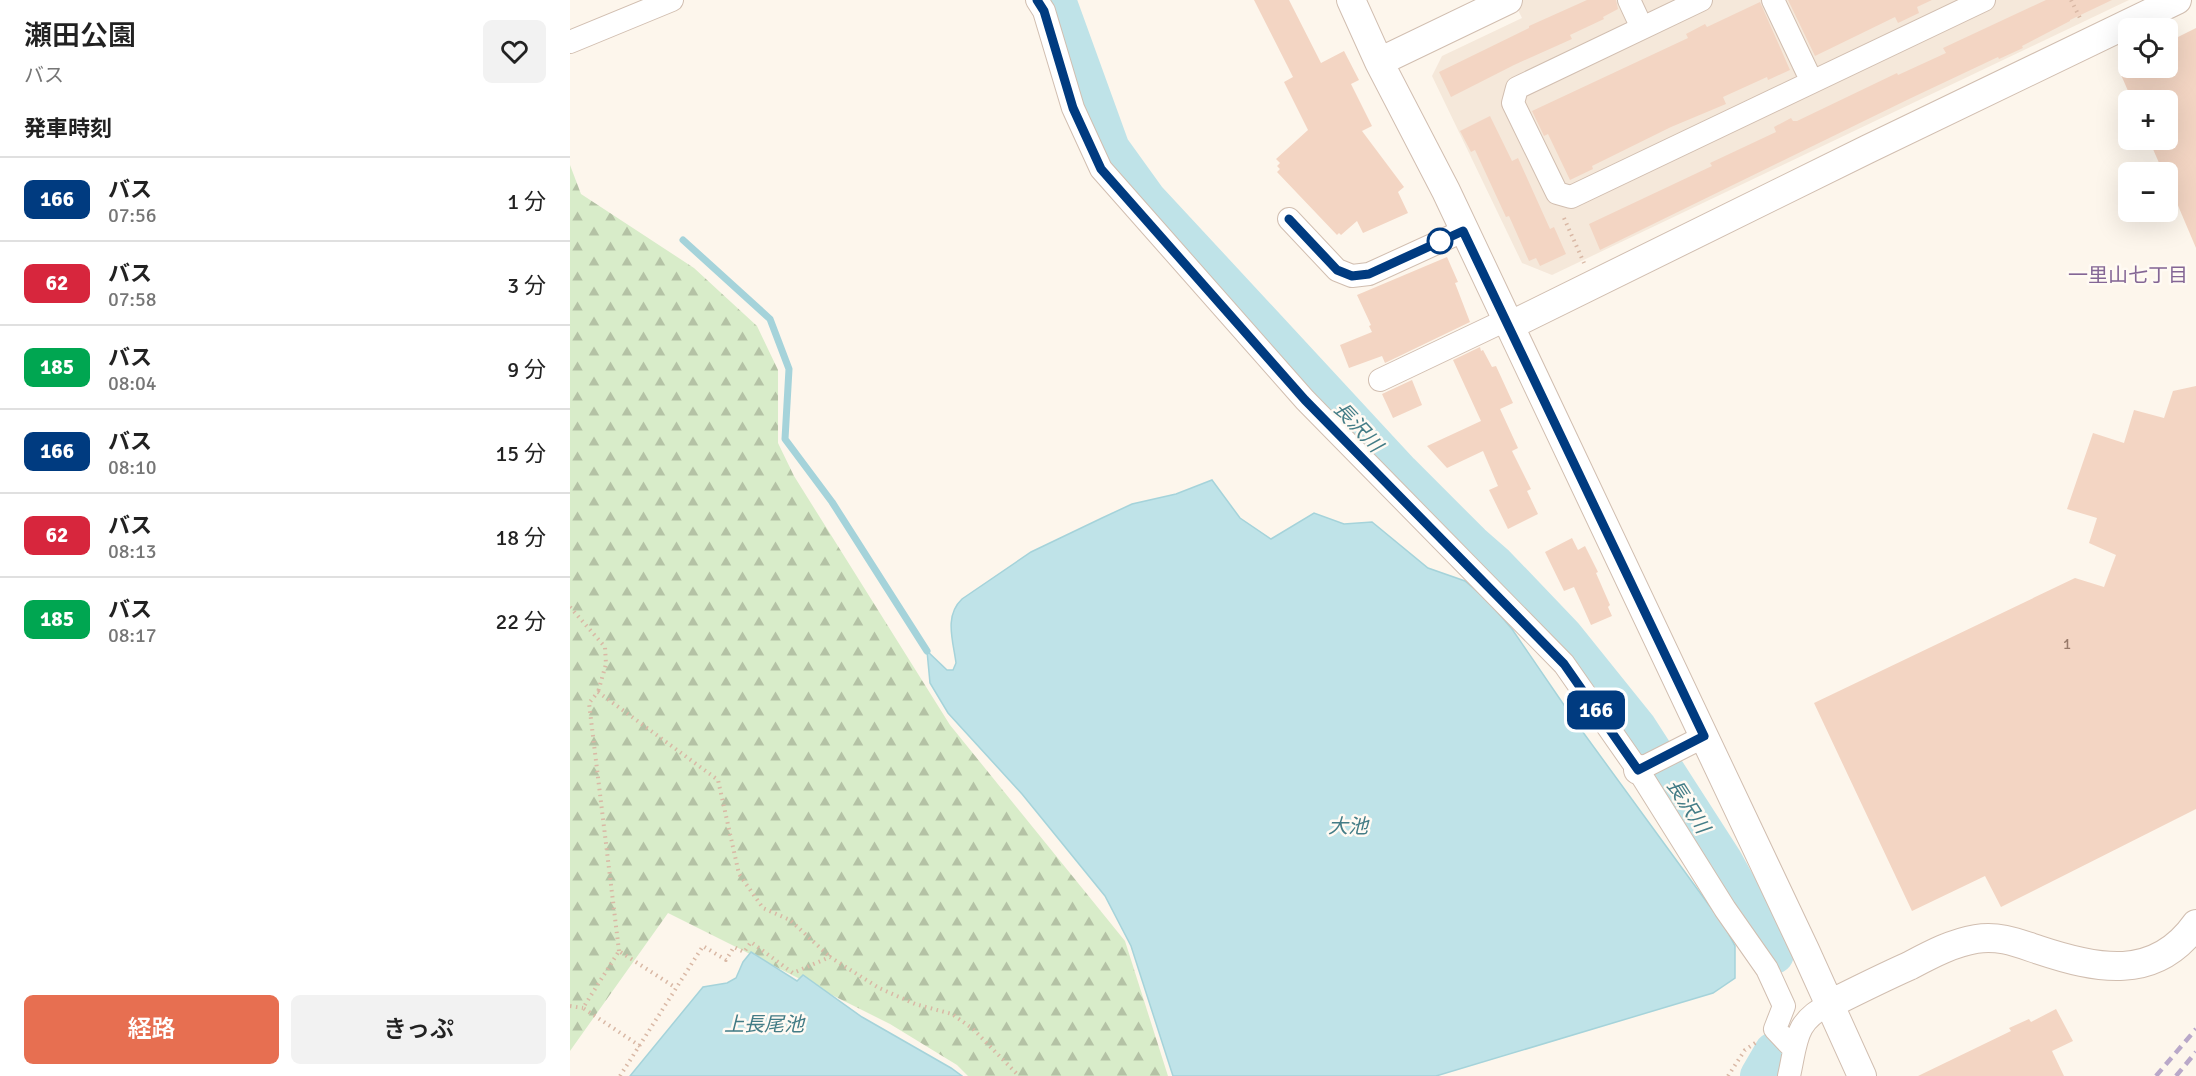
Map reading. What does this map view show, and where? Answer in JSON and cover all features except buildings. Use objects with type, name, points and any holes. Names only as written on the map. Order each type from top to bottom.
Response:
[{"type":"street","points":[[570,42],[672,0]]},
{"type":"street","points":[[1037,0],[1044,11],[1073,108],[1101,169],[1305,400],[1564,664],[1639,769],[1725,909],[1767,969],[1784,1006],[1775,1029],[1793,1048]]},
{"type":"street","points":[[1351,0],[1379,62],[1446,191],[1862,1076]]},
{"type":"street","points":[[1379,62],[1508,0]]},
{"type":"street","points":[[1629,0],[1642,28]]},
{"type":"street","points":[[1701,0],[1517,88],[1513,103],[1557,193],[1571,197],[1984,0]]},
{"type":"street","points":[[1773,0],[1812,82]]},
{"type":"street","points":[[1380,380],[1593,283],[2163,3]]},
{"type":"street","points":[[1289,219],[1337,270],[1352,276],[1369,274],[1463,231]]},
{"type":"street","points":[[1639,769],[1703,736]]},
{"type":"street","points":[[1789,1076],[1793,1048],[1801,1026],[1809,1016],[1948,946],[1978,938],[1994,938],[2013,941],[2077,962],[2108,968],[2122,967],[2149,962],[2175,948],[2196,924]]},
{"type":"path","points":[[1563,196],[1562,212],[1593,283]]},
{"type":"path","points":[[570,607],[605,647],[606,664],[597,692],[590,703],[620,951],[583,1008]]},
{"type":"path","points":[[597,692],[718,780],[739,874],[763,908],[790,920],[830,957],[879,988],[915,1004],[952,1014],[973,1029],[1019,1076]]},
{"type":"path","points":[[620,1076],[703,946],[726,960],[734,947],[744,952],[751,942],[793,973],[830,957]]},
{"type":"path","points":[[620,951],[676,988]]},
{"type":"path","points":[[570,1006],[583,1008],[639,1046]]},
{"type":"path","points":[[1728,1076],[1745,1050],[1775,1029]]},
{"type":"shaded area","points":[[1513,0],[2129,0],[1552,275],[1522,263],[1432,76],[1442,56],[1522,18]]},
{"type":"green space","points":[[570,165],[581,194],[694,268],[757,326],[778,370],[778,443],[794,476],[950,725],[1125,941],[1168,1076],[968,1076],[957,1065],[890,1024],[668,913],[570,1051]]},
{"type":"water","name":"大池","points":[[1212,480],[1240,518],[1271,539],[1314,513],[1344,524],[1372,522],[1428,568],[1465,581],[1486,599],[1512,629],[1577,724],[1725,927],[1735,946],[1735,978],[1713,993],[1436,1076],[1173,1076],[1131,946],[1105,896],[1022,794],[948,713],[930,683],[927,651],[947,670],[953,670],[956,663],[951,621],[956,606],[962,599],[1031,552],[1132,504],[1176,494]]},
{"type":"water","name":"上長尾池","points":[[751,952],[797,981],[803,975],[862,1017],[962,1076],[630,1076],[703,987],[727,983],[736,978],[743,962]]},
{"type":"waterway","name":"長沢川","points":[[1056,0],[1110,149],[1146,199],[1400,473],[1495,565],[1563,636],[1637,728],[1722,860],[1774,954]]},
{"type":"waterway","points":[[683,240],[770,319],[789,369],[785,439],[832,502],[927,651]]},
{"type":"waterway","name":"長沢川","points":[[1760,1076],[1774,1052]]},
{"type":"railway","points":[[2156,1076],[2196,1029]]},
{"type":"railway","points":[[2176,1076],[2196,1052]]},
{"type":"bus line","name":"166","points":[[1037,0],[1044,11],[1073,108],[1101,169],[1305,400],[1564,664],[1638,770],[1704,736],[1463,231],[1369,274],[1352,276],[1337,270],[1289,219]]},
{"type":"district","name":"一里山七丁目","points":[[2128,275]]}]
